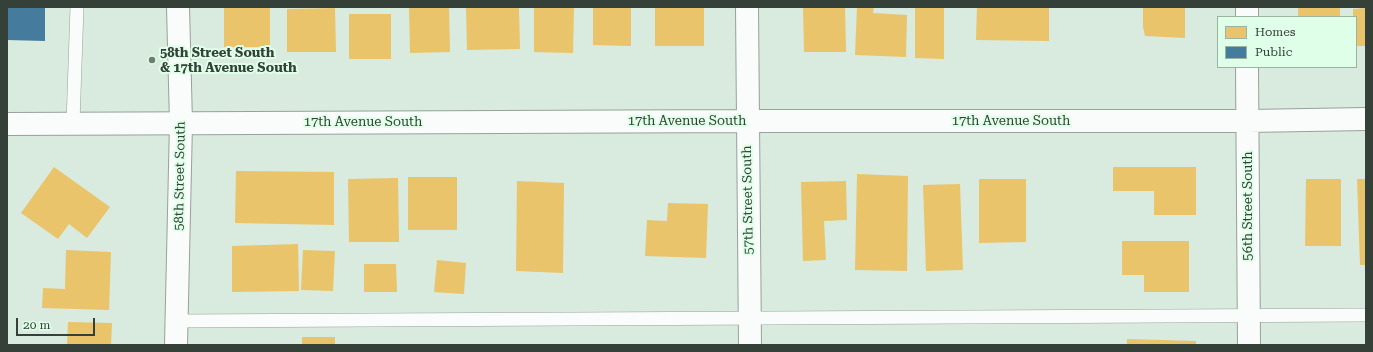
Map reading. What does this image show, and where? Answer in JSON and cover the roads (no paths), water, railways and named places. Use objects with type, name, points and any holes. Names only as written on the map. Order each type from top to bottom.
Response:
[{"type":"street","name":"58th Street South","points":[[176,345],[181,123],[178,7]]},
{"type":"street","name":"57th Street South","points":[[747,7],[750,345]]},
{"type":"street","name":"56th Street South","points":[[1247,68],[1249,345]]},
{"type":"street","name":"17th Avenue South","points":[[7,124],[1366,120]]},
{"type":"lane","points":[[73,123],[77,7]]},
{"type":"lane","points":[[176,321],[1366,315]]},
{"type":"place","name":"58th Street South & 17th Avenue South","points":[[152,60]]}]
